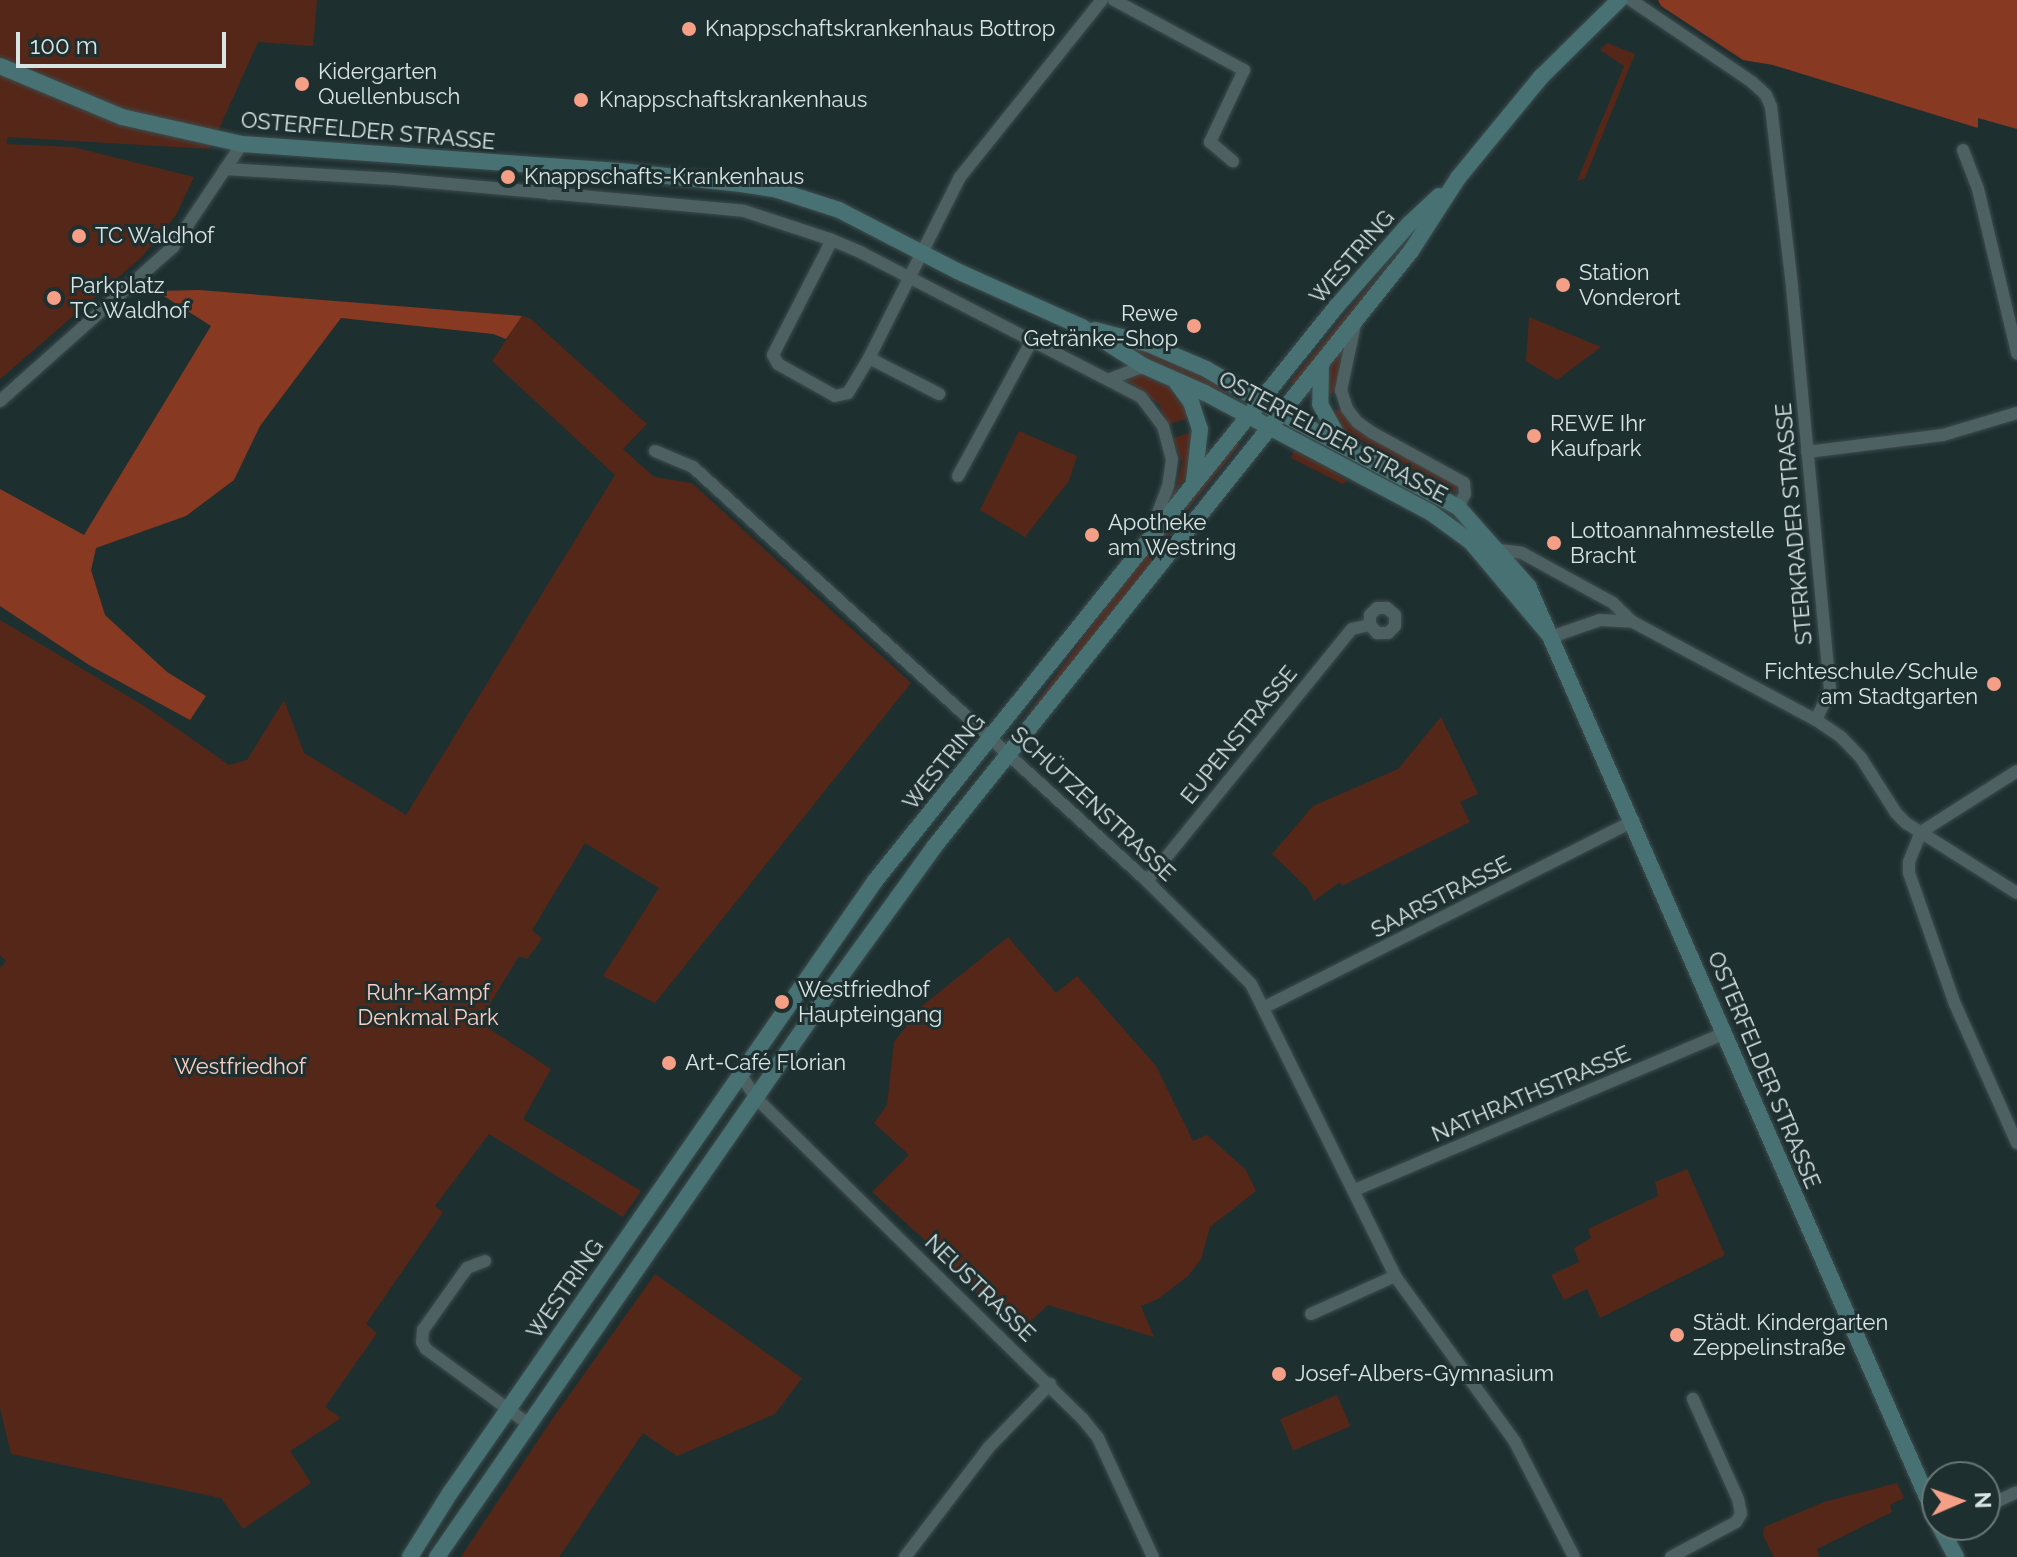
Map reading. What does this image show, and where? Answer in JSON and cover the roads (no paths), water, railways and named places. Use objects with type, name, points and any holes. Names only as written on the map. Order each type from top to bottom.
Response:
[{"type":"main road","name":"WESTRING","points":[[437,1557],[527,1423],[896,898],[1007,754],[1411,251],[1458,178],[1541,77],[1619,0]]},
{"type":"main road","name":"OSTERFELDER STRASSE","points":[[0,66],[122,117],[242,144],[741,184],[777,190],[839,210],[1082,327],[1144,366],[1248,415],[1268,429],[1430,512],[1471,542],[1551,637]]},
{"type":"main road","name":"WESTRING","points":[[410,1557],[450,1493],[875,881],[1260,400],[1401,232],[1458,178]]},
{"type":"main road","name":"OSTERFELDER STRASSE","points":[[1082,327],[1148,344],[1206,369],[1281,413],[1458,507],[1528,586],[1634,821],[1723,1034],[1921,1480]]},
{"type":"main road","points":[[1322,363],[1320,404],[1344,446]]},
{"type":"main road","points":[[1174,378],[1191,402],[1200,429],[1199,462],[1193,486]]},
{"type":"street","points":[[832,240],[773,355],[778,364],[835,396],[848,393],[869,358],[960,177],[1102,0]]},
{"type":"street","points":[[1114,0],[1244,70],[1210,142],[1233,161]]},
{"type":"street","name":"STERKRADER STRASSE","points":[[1631,0],[1752,82],[1766,95],[1771,107],[1830,690],[1816,720]]},
{"type":"street","points":[[0,401],[173,247],[242,144]]},
{"type":"street","points":[[1963,150],[1978,189],[2017,353]]},
{"type":"street","points":[[550,194],[552,167]]},
{"type":"street","name":"OSTERFELDER STRASSE","points":[[225,169],[394,179],[739,210],[832,240],[1141,397],[1163,426],[1172,459],[1168,486],[1149,537]]},
{"type":"street","points":[[739,210],[741,184]]},
{"type":"street","points":[[2002,294],[2017,290]]},
{"type":"street","name":"OSTERFELDER STRASSE","points":[[1356,320],[1341,390],[1347,409],[1357,422],[1373,433],[1428,460],[1464,483],[1465,494],[1458,507]]},
{"type":"street","points":[[958,476],[1032,340]]},
{"type":"street","points":[[869,358],[939,394]]},
{"type":"street","points":[[1110,379],[1144,366]]},
{"type":"street","points":[[1807,452],[1943,435],[2017,413]]},
{"type":"street","name":"SCHÜTZENSTRASSE","points":[[655,451],[693,467],[1147,881],[1251,984],[1395,1276],[1515,1442],[1574,1557]]},
{"type":"street","points":[[1499,550],[1522,553],[1613,603],[1633,622],[1816,720],[1851,747],[1896,813],[2017,893]]},
{"type":"street","points":[[1551,637],[1600,620],[1633,622]]},
{"type":"street","name":"EUPENSTRASSE","points":[[1147,881],[1352,629],[1370,625]]},
{"type":"street","points":[[2017,771],[1921,832],[1909,862],[1909,873],[1955,1004],[2017,1143]]},
{"type":"street","name":"SAARSTRASSE","points":[[1265,1007],[1634,821]]},
{"type":"street","name":"NATHRATHSTRASSE","points":[[1355,1190],[1723,1034]]},
{"type":"street","name":"NEUSTRASSE","points":[[741,1075],[756,1098],[1050,1384],[1098,1438],[1153,1557]]},
{"type":"street","points":[[485,1261],[467,1268],[423,1330],[422,1342],[426,1349],[527,1423]]},
{"type":"street","points":[[1311,1314],[1395,1276]]},
{"type":"street","points":[[905,1557],[989,1447],[1050,1384]]},
{"type":"street","points":[[1671,1557],[1736,1522],[1741,1514],[1738,1499],[1693,1399]]},
{"type":"place","name":"Knappschaftskrankenhaus Bottrop","points":[[689,29]]},
{"type":"place","name":"Kidergarten Quellenbusch","points":[[302,84]]},
{"type":"place","name":"Knappschaftskrankenhaus","points":[[581,100]]},
{"type":"place","name":"Knappschafts-Krankenhaus","points":[[508,177]]},
{"type":"place","name":"TC Waldhof","points":[[79,236]]},
{"type":"place","name":"Station Vonderort","points":[[1563,285]]},
{"type":"place","name":"Parkplatz TC Waldhof","points":[[54,298]]},
{"type":"place","name":"Rewe Getränke-Shop","points":[[1194,326]]},
{"type":"place","name":"REWE Ihr Kaufpark","points":[[1534,436]]},
{"type":"place","name":"Apotheke am Westring","points":[[1092,535]]},
{"type":"place","name":"Lottoannahmestelle Bracht","points":[[1554,543]]},
{"type":"place","name":"Fichteschule/Schule am Stadtgarten","points":[[1994,684]]},
{"type":"place","name":"Westfriedhof Haupteingang","points":[[782,1002]]},
{"type":"place","name":"Art-Café Florian","points":[[669,1063]]},
{"type":"place","name":"Städt. Kindergarten Zeppelinstraße","points":[[1677,1335]]},
{"type":"place","name":"Josef-Albers-Gymnasium","points":[[1279,1374]]},
{"type":"park label","name":"Ruhr-Kampf Denkmal Park","points":[[428,1004]]},
{"type":"park label","name":"Westfriedhof","points":[[240,1067]]}]
